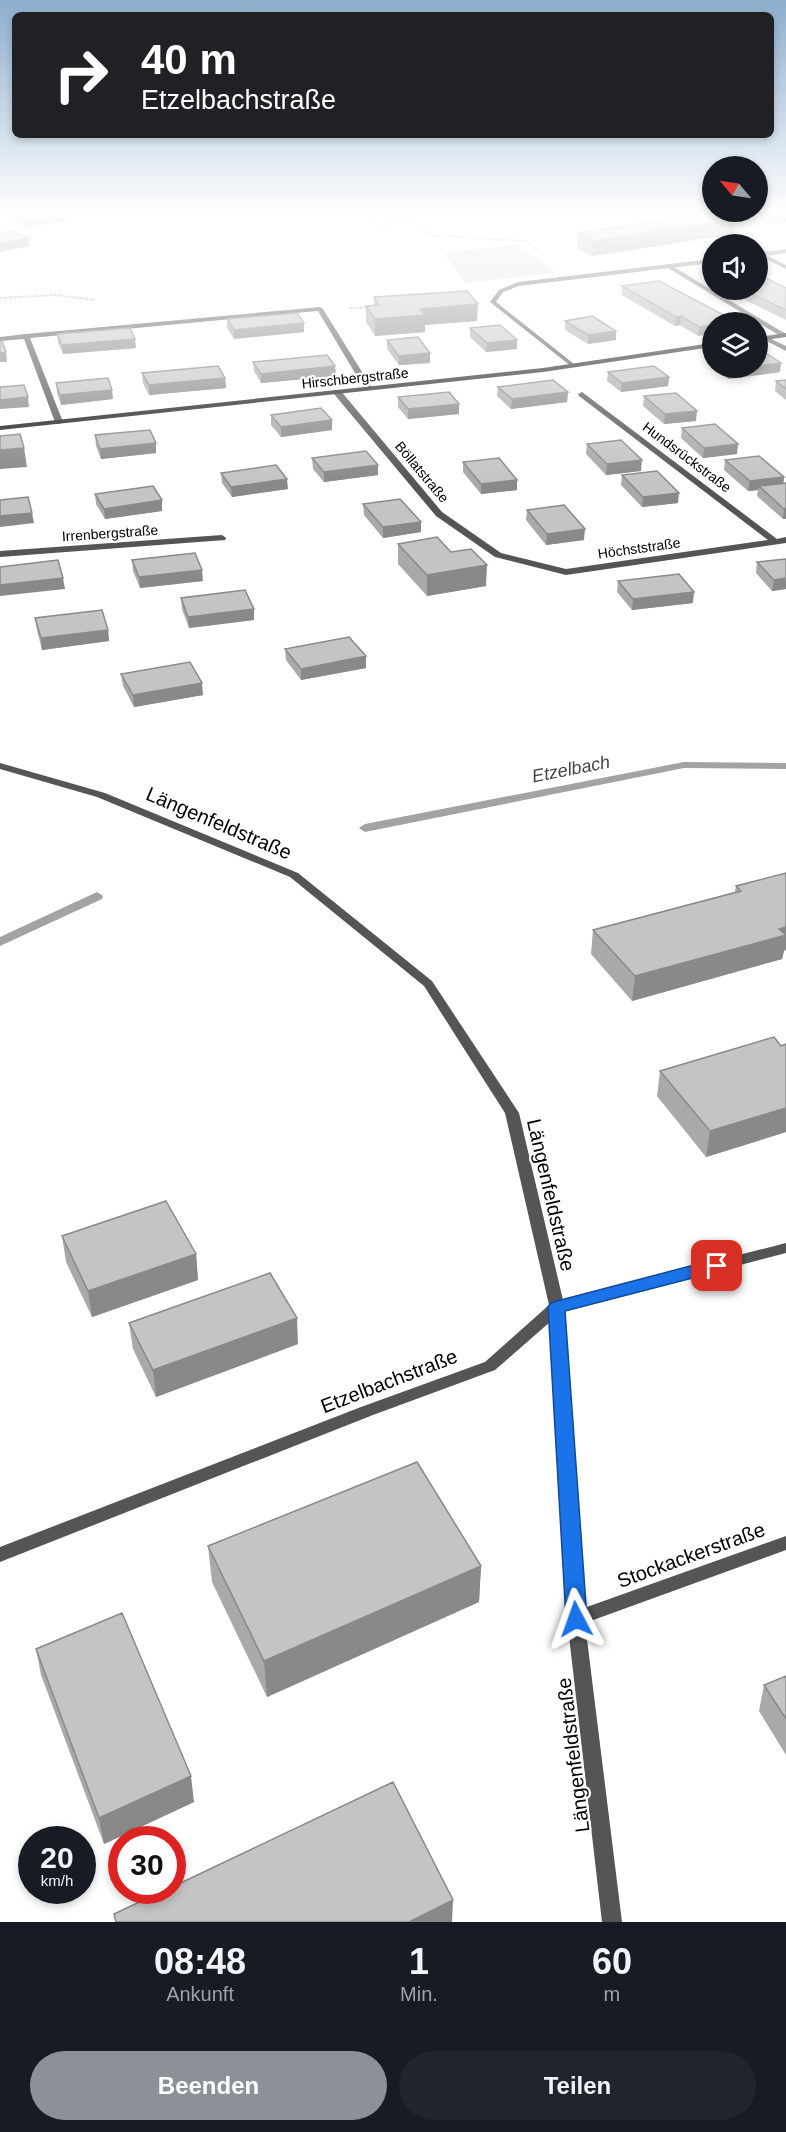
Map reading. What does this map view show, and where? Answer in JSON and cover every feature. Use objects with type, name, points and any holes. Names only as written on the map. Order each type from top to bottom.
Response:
[{"type":"street","points":[[495,303],[572,365]]},
{"type":"street","points":[[730,303],[785,335]]},
{"type":"street","points":[[0,339],[320,309],[368,388]]},
{"type":"street","points":[[768,338],[785,335]]},
{"type":"street","points":[[26,336],[59,422]]},
{"type":"street","points":[[768,342],[786,349]]},
{"type":"street","name":"Hirschbergstraße","points":[[0,428],[572,365],[702,346]]},
{"type":"street","name":"Böllatstraße","points":[[337,392],[439,514],[498,555]]},
{"type":"street","name":"Hundsrückstraße","points":[[582,393],[776,542]]},
{"type":"street","name":"Irrenbergstraße","points":[[0,554],[222,538]]},
{"type":"street","name":"Höchststraße","points":[[498,555],[566,572],[786,540]]},
{"type":"street","name":"Längenfeldstraße","points":[[0,766],[101,795],[294,875],[428,984],[512,1113],[557,1307],[576,1619],[612,1922]]},
{"type":"street","name":"Etzelbachstraße","points":[[0,1555],[367,1411],[490,1366],[557,1307],[786,1248]]},
{"type":"street","name":"Stockackerstraße","points":[[576,1619],[786,1543]]},
{"type":"path","points":[[320,309],[378,307]]},
{"type":"building","points":[[378,303],[478,304],[420,309],[425,315],[375,319],[366,306],[379,305]]},
{"type":"building","points":[[651,303],[700,303],[718,312],[702,312],[702,327],[699,327],[681,316],[676,317]]},
{"type":"building","points":[[770,303],[786,303],[786,310]]},
{"type":"building","points":[[297,313],[304,323],[234,330],[227,319]]},
{"type":"building","points":[[592,316],[616,331],[588,335],[565,321]]},
{"type":"building","points":[[500,325],[517,340],[487,343],[470,328]]},
{"type":"building","points":[[130,328],[135,339],[62,345],[57,334]]},
{"type":"building","points":[[418,337],[430,353],[399,356],[387,340]]},
{"type":"building","points":[[0,341],[2,341],[6,352],[0,353]]},
{"type":"building","points":[[768,354],[781,363],[768,365]]},
{"type":"building","points":[[327,355],[335,366],[261,374],[253,362]]},
{"type":"building","points":[[218,366],[225,378],[149,385],[142,373]]},
{"type":"building","points":[[654,366],[669,377],[622,383],[608,372]]},
{"type":"building","points":[[108,378],[112,390],[60,395],[56,383]]},
{"type":"building","points":[[553,380],[568,392],[512,399],[498,387]]},
{"type":"building","points":[[786,380],[786,389],[776,381]]},
{"type":"building","points":[[24,385],[28,397],[0,400],[0,387]]},
{"type":"building","points":[[449,392],[459,404],[408,409],[398,397]]},
{"type":"building","points":[[676,393],[697,411],[665,414],[644,396]]},
{"type":"building","points":[[321,408],[332,420],[281,427],[271,415]]},
{"type":"building","points":[[715,424],[738,444],[704,448],[682,428]]},
{"type":"building","points":[[150,430],[156,443],[100,449],[95,435]]},
{"type":"building","points":[[20,434],[24,448],[0,450],[0,436]]},
{"type":"building","points":[[621,440],[642,460],[607,464],[587,444]]},
{"type":"building","points":[[366,451],[378,465],[324,472],[312,458]]},
{"type":"building","points":[[759,456],[784,477],[750,481],[725,460]]},
{"type":"building","points":[[499,458],[517,480],[481,484],[463,462]]},
{"type":"building","points":[[276,465],[287,479],[231,487],[221,473]]},
{"type":"building","points":[[657,471],[679,493],[643,497],[622,475]]},
{"type":"building","points":[[786,483],[786,508],[784,509],[759,486]]},
{"type":"building","points":[[153,486],[162,500],[104,509],[95,494]]},
{"type":"building","points":[[28,497],[32,513],[0,516],[0,500]]},
{"type":"building","points":[[400,499],[421,522],[383,527],[363,504]]},
{"type":"building","points":[[564,505],[585,529],[547,534],[527,510]]},
{"type":"building","points":[[437,537],[451,552],[471,549],[487,565],[427,575],[398,544]]},
{"type":"building","points":[[195,553],[202,570],[139,577],[132,560]]},
{"type":"building","points":[[786,559],[786,578],[774,580],[757,562]]},
{"type":"building","points":[[58,560],[63,578],[0,585],[0,567]]},
{"type":"building","points":[[679,574],[694,592],[633,599],[618,581]]},
{"type":"building","points":[[245,590],[254,609],[188,617],[181,598]]},
{"type":"building","points":[[102,610],[108,630],[41,638],[35,618]]},
{"type":"building","points":[[349,637],[366,656],[301,669],[285,649]]},
{"type":"building","points":[[190,662],[202,683],[133,695],[121,674]]},
{"type":"building","points":[[786,873],[786,927],[779,929],[786,935],[635,976],[593,930],[741,891],[736,886]]},
{"type":"building","points":[[774,1037],[781,1046],[786,1044],[786,1108],[710,1131],[660,1071]]},
{"type":"building","points":[[166,1201],[196,1254],[88,1291],[62,1236]]},
{"type":"building","points":[[270,1273],[297,1318],[153,1370],[129,1323]]},
{"type":"building","points":[[417,1462],[481,1566],[264,1661],[208,1546]]},
{"type":"building","points":[[122,1613],[191,1776],[99,1818],[36,1649]]},
{"type":"building","points":[[786,1676],[786,1719],[764,1685]]},
{"type":"building","points":[[393,1782],[453,1900],[409,1922],[116,1922],[114,1914],[135,1904],[186,1904],[186,1880]]},
{"type":"waterway","name":"Etzelbach","points":[[365,828],[684,765],[786,766]]},
{"type":"waterway","name":"Etzelbach","points":[[0,942],[97,896]]},
{"type":"route","points":[[576,1619],[557,1307],[717,1266]]}]
